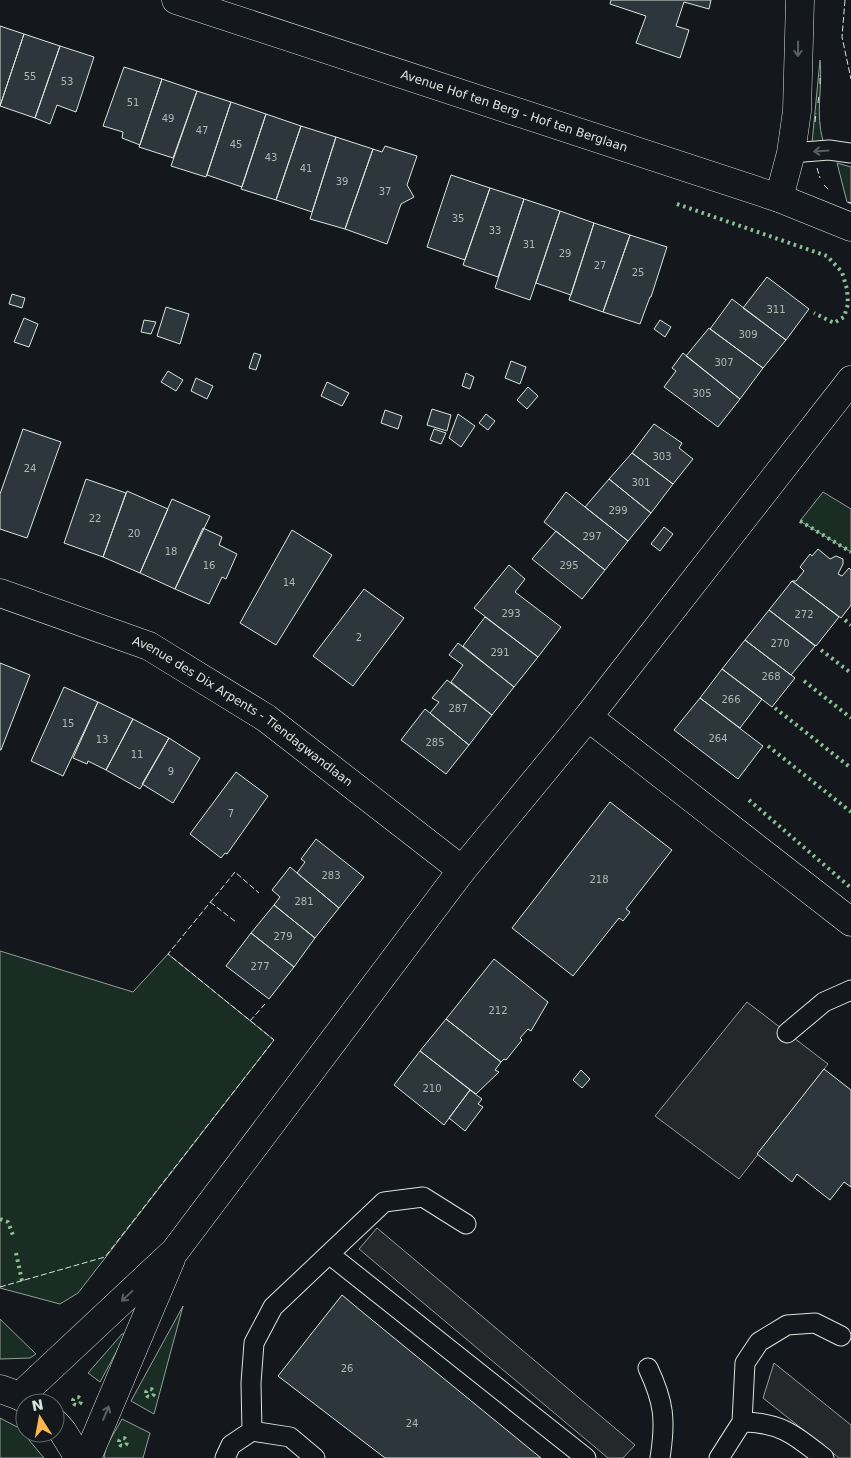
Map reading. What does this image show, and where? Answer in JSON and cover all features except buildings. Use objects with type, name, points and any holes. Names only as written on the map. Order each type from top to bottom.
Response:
[{"type":"street","name":"Avenue Hof ten Berg - Hof ten Berglaan","points":[[176,0],[779,198],[851,227]]},
{"type":"street","points":[[779,198],[791,153],[797,111],[800,0]]},
{"type":"street","points":[[20,1393],[175,1251],[462,870],[588,717],[851,380]]},
{"type":"street","name":"Avenue des Dix Arpents - Tiendagwandlaan","points":[[0,593],[149,646],[266,718],[462,870]]},
{"type":"street","points":[[588,717],[851,922]]},
{"type":"street","points":[[87,1458],[175,1251]]},
{"type":"street","points":[[65,1435],[79,1458]]},
{"type":"lane","points":[[791,153],[829,150],[851,153]]},
{"type":"lane","points":[[787,1033],[824,1002],[851,990]]},
{"type":"lane","points":[[252,1431],[251,1383],[254,1343],[273,1307],[384,1202],[423,1197],[466,1224]]},
{"type":"lane","points":[[329,1254],[586,1458]]},
{"type":"lane","points":[[719,1458],[742,1422],[745,1363],[759,1342],[787,1325],[806,1323],[816,1323],[841,1336]]},
{"type":"lane","points":[[648,1368],[660,1393],[665,1429],[660,1458]]},
{"type":"lane","points":[[742,1422],[764,1422],[795,1434],[824,1458]]},
{"type":"lane","points":[[225,1458],[231,1445],[252,1431],[290,1437],[315,1458]]},
{"type":"green space","points":[[820,60],[819,110],[823,141],[812,143]]},
{"type":"green space","points":[[837,163],[851,167],[851,204],[847,202]]},
{"type":"green space","points":[[823,492],[851,509],[851,552],[800,521]]},
{"type":"green space","points":[[0,951],[133,992],[168,954],[274,1040],[78,1293],[60,1304],[0,1288]]},
{"type":"green space","points":[[183,1306],[154,1414],[131,1401]]},
{"type":"green space","points":[[0,1319],[36,1354],[30,1358],[0,1359]]},
{"type":"green space","points":[[122,1334],[126,1334],[100,1382],[88,1373]]},
{"type":"green space","points":[[0,1418],[15,1426],[15,1443],[32,1443],[44,1458],[0,1458]]},
{"type":"green space","points":[[122,1419],[150,1433],[143,1458],[104,1458],[106,1447]]},
{"type":"shaded area","points":[[747,1002],[828,1064],[739,1179],[655,1116]]},
{"type":"shaded area","points":[[377,1228],[635,1445],[623,1458],[608,1458],[359,1249]]},
{"type":"shaded area","points":[[774,1363],[851,1425],[851,1458],[839,1458],[763,1398]]},
{"type":"hedge","points":[[677,204],[827,256],[842,272],[847,289],[848,304],[844,317],[834,323],[814,313]]},
{"type":"hedge","points":[[800,521],[851,552]]},
{"type":"hedge","points":[[845,620],[851,625]]},
{"type":"hedge","points":[[821,650],[851,673]]},
{"type":"hedge","points":[[804,681],[851,718]]},
{"type":"hedge","points":[[775,708],[851,768]]},
{"type":"hedge","points":[[768,746],[851,812]]},
{"type":"hedge","points":[[749,800],[851,888]]},
{"type":"hedge","points":[[0,1219],[8,1222],[14,1238]]},
{"type":"hedge","points":[[16,1253],[22,1281]]},
{"type":"hedge","points":[[150,1389],[154,1393],[150,1397],[146,1393],[150,1389]]},
{"type":"hedge","points":[[77,1397],[81,1401],[77,1405],[73,1401],[77,1397]]},
{"type":"hedge","points":[[123,1438],[127,1442],[123,1446],[119,1442],[123,1438]]},
{"type":"fence","points":[[845,0],[842,37],[851,79]]},
{"type":"fence","points":[[820,75],[820,84]]},
{"type":"fence","points":[[818,103],[819,95]]},
{"type":"fence","points":[[815,122],[816,113]]},
{"type":"fence","points":[[817,168],[820,178]]},
{"type":"fence","points":[[824,185],[830,191]]},
{"type":"fence","points":[[0,1287],[105,1257],[274,1040],[168,954],[235,872],[259,893]]},
{"type":"fence","points":[[210,902],[236,922]]},
{"type":"fence","points":[[250,1021],[265,1004]]}]
